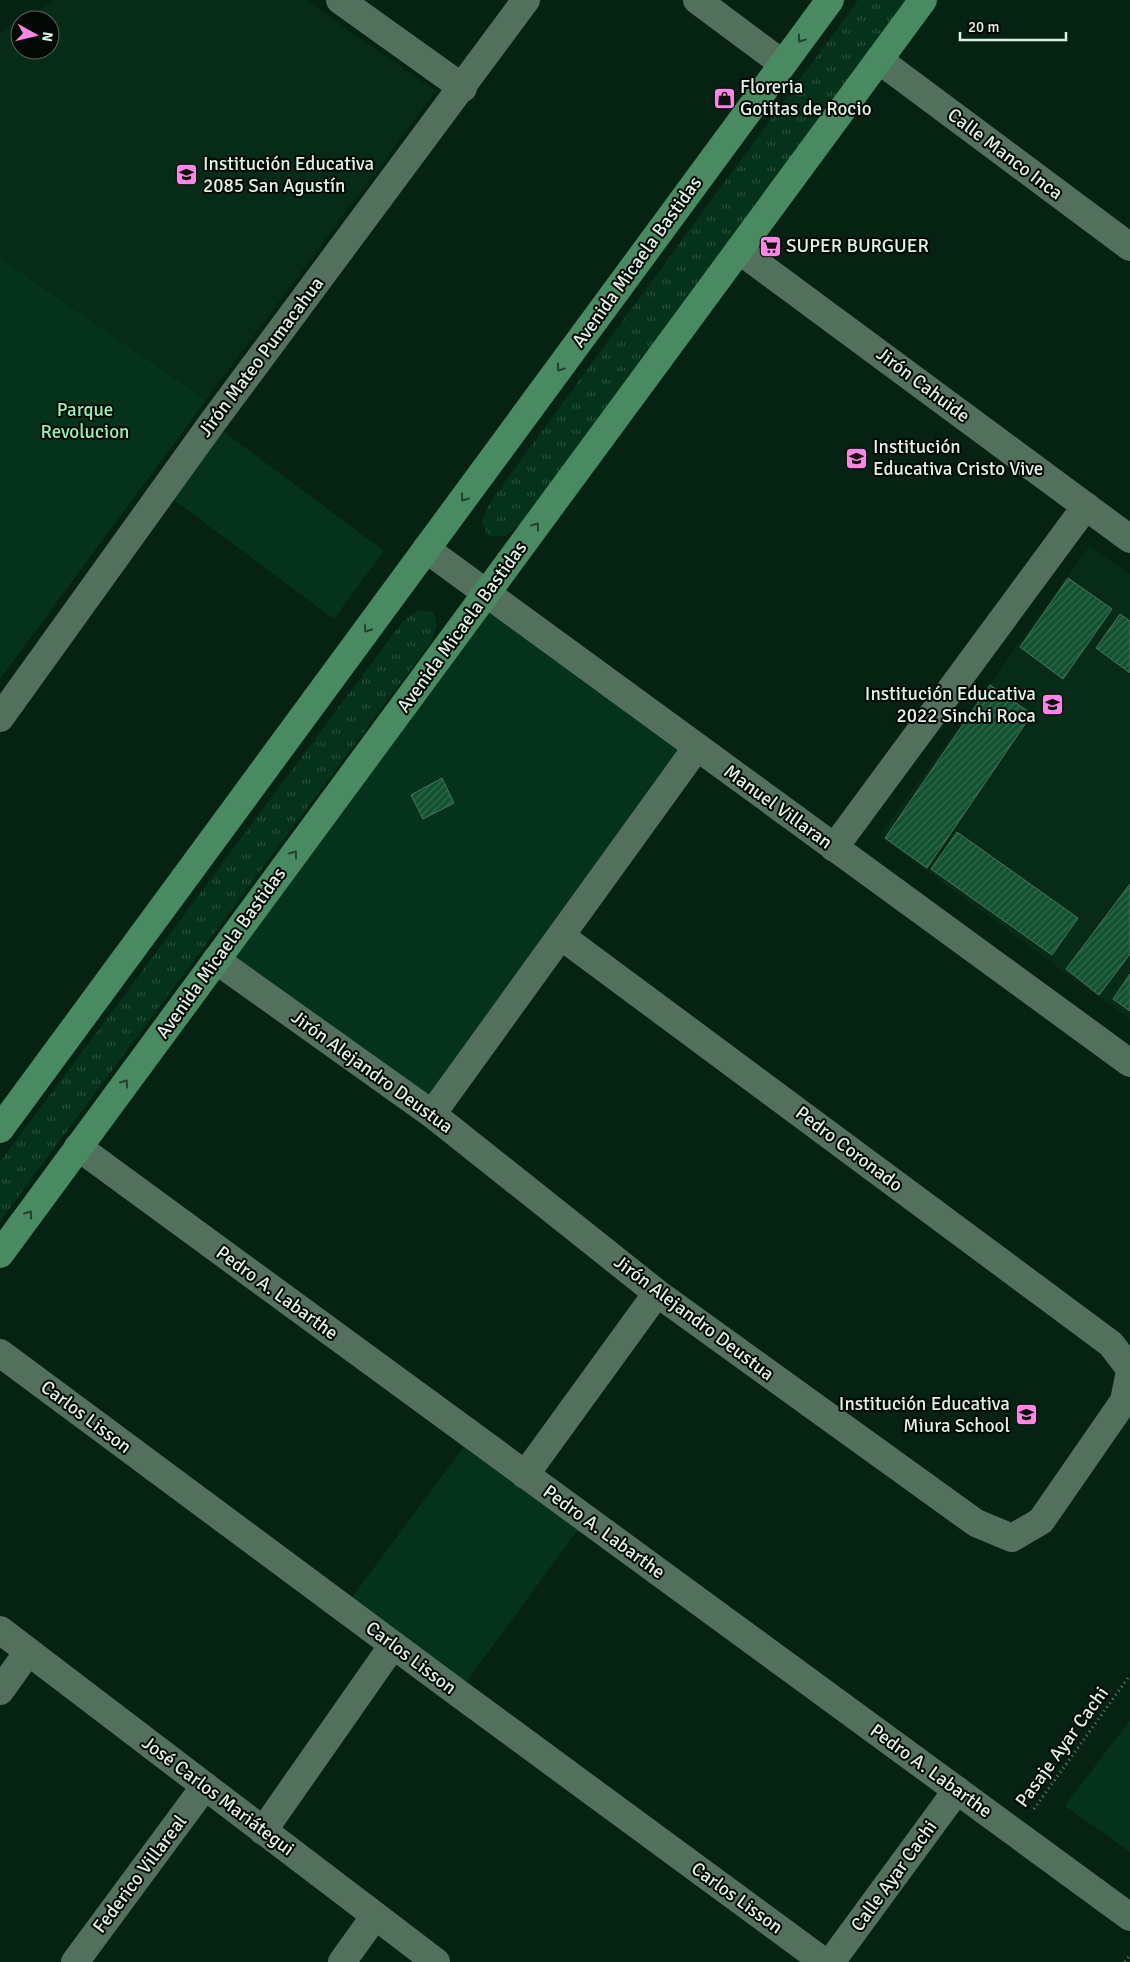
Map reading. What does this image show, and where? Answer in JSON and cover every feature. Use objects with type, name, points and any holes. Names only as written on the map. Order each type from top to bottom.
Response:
[{"type":"main road","name":"Avenida Micaela Bastidas","points":[[0,1129],[830,0]]},
{"type":"main road","name":"Avenida Micaela Bastidas","points":[[0,1254],[924,0]]},
{"type":"street","points":[[340,0],[463,88]]},
{"type":"street","name":"Jirón Mateo Pumacahua","points":[[0,718],[206,431],[463,88],[526,0]]},
{"type":"street","points":[[697,0],[783,64]]},
{"type":"street","name":"Calle Manco Inca","points":[[879,60],[1130,247]]},
{"type":"street","name":"Jirón Cahuide","points":[[740,250],[1130,538]]},
{"type":"street","points":[[834,848],[1086,506]]},
{"type":"street","name":"Manuel Villaran","points":[[426,550],[1130,1063]]},
{"type":"street","points":[[432,1114],[697,747]]},
{"type":"street","name":"Pedro Coronado","points":[[561,936],[1112,1344],[1130,1370]]},
{"type":"street","name":"Jirón Alejandro Deustua","points":[[216,960],[432,1114],[657,1293],[976,1523],[1012,1538],[1041,1522],[1124,1401],[1130,1370]]},
{"type":"street","name":"Pedro A. Labarthe","points":[[78,1147],[1130,1917]]},
{"type":"street","points":[[525,1475],[657,1293]]},
{"type":"street","name":"Carlos Lisson","points":[[0,1353],[824,1962]]},
{"type":"street","name":"José Carlos Mariátegui","points":[[0,1630],[436,1962]]},
{"type":"street","points":[[263,1831],[393,1645]]},
{"type":"street","points":[[0,1690],[28,1652]]},
{"type":"street","name":"Federico Villareal","points":[[75,1962],[205,1786]]},
{"type":"street","name":"Calle Ayar Cachi","points":[[831,1962],[957,1790]]},
{"type":"street","points":[[342,1962],[375,1916]]},
{"type":"path","name":"Pasaje Ayar Cachi","points":[[1016,1834],[1130,1675]]},
{"type":"path","points":[[1125,1962],[1130,1956]]},
{"type":"shaded area","name":"Institución Educativa 2085 San Agustín","points":[[55,0],[306,0],[436,91],[206,400],[0,258],[0,34],[10,28],[10,60],[60,60],[60,10],[38,10]]},
{"type":"shaded area","name":"Institución Educativa 2022 Sinchi Roca","points":[[1090,545],[1130,574],[1130,1020],[879,836]]},
{"type":"green space","points":[[858,0],[906,0],[520,525],[505,536],[488,536],[482,521],[490,502]]},
{"type":"green space","name":"Parque Revolucion","points":[[0,258],[206,400],[0,679]]},
{"type":"green space","points":[[212,423],[384,551],[334,619],[162,491]]},
{"type":"green space","points":[[486,593],[697,747],[432,1114],[216,960]]},
{"type":"green space","points":[[418,610],[434,612],[437,627],[430,643],[0,1221],[0,1162],[403,621]]},
{"type":"green space","points":[[472,1436],[586,1519],[458,1693],[344,1608]]},
{"type":"green space","points":[[1130,1720],[1130,1852],[1065,1806]]},
{"type":"building","points":[[1068,578],[1112,609],[1063,679],[1020,647]]},
{"type":"building","points":[[1120,614],[1130,621],[1130,673],[1096,648]]},
{"type":"building","points":[[990,685],[1032,714],[927,868],[885,838]]},
{"type":"building","points":[[442,778],[454,803],[423,819],[411,795]]},
{"type":"building","points":[[957,832],[1078,918],[1052,955],[931,869]]},
{"type":"building","points":[[1130,884],[1130,954],[1099,995],[1066,969]]},
{"type":"building","points":[[1130,974],[1130,1011],[1113,999]]},
{"type":"place","name":"Floreria Gotitas de Rocio","points":[[724,98]]},
{"type":"place","name":"Institución Educativa 2085 San Agustín","points":[[187,175]]},
{"type":"place","name":"SUPER BURGUER","points":[[770,246]]},
{"type":"place","name":"Institución Educativa Cristo Vive","points":[[857,458]]},
{"type":"place","name":"Institución Educativa 2022 Sinchi Roca","points":[[1052,705]]},
{"type":"place","name":"Institución Educativa Miura School","points":[[1026,1415]]}]
